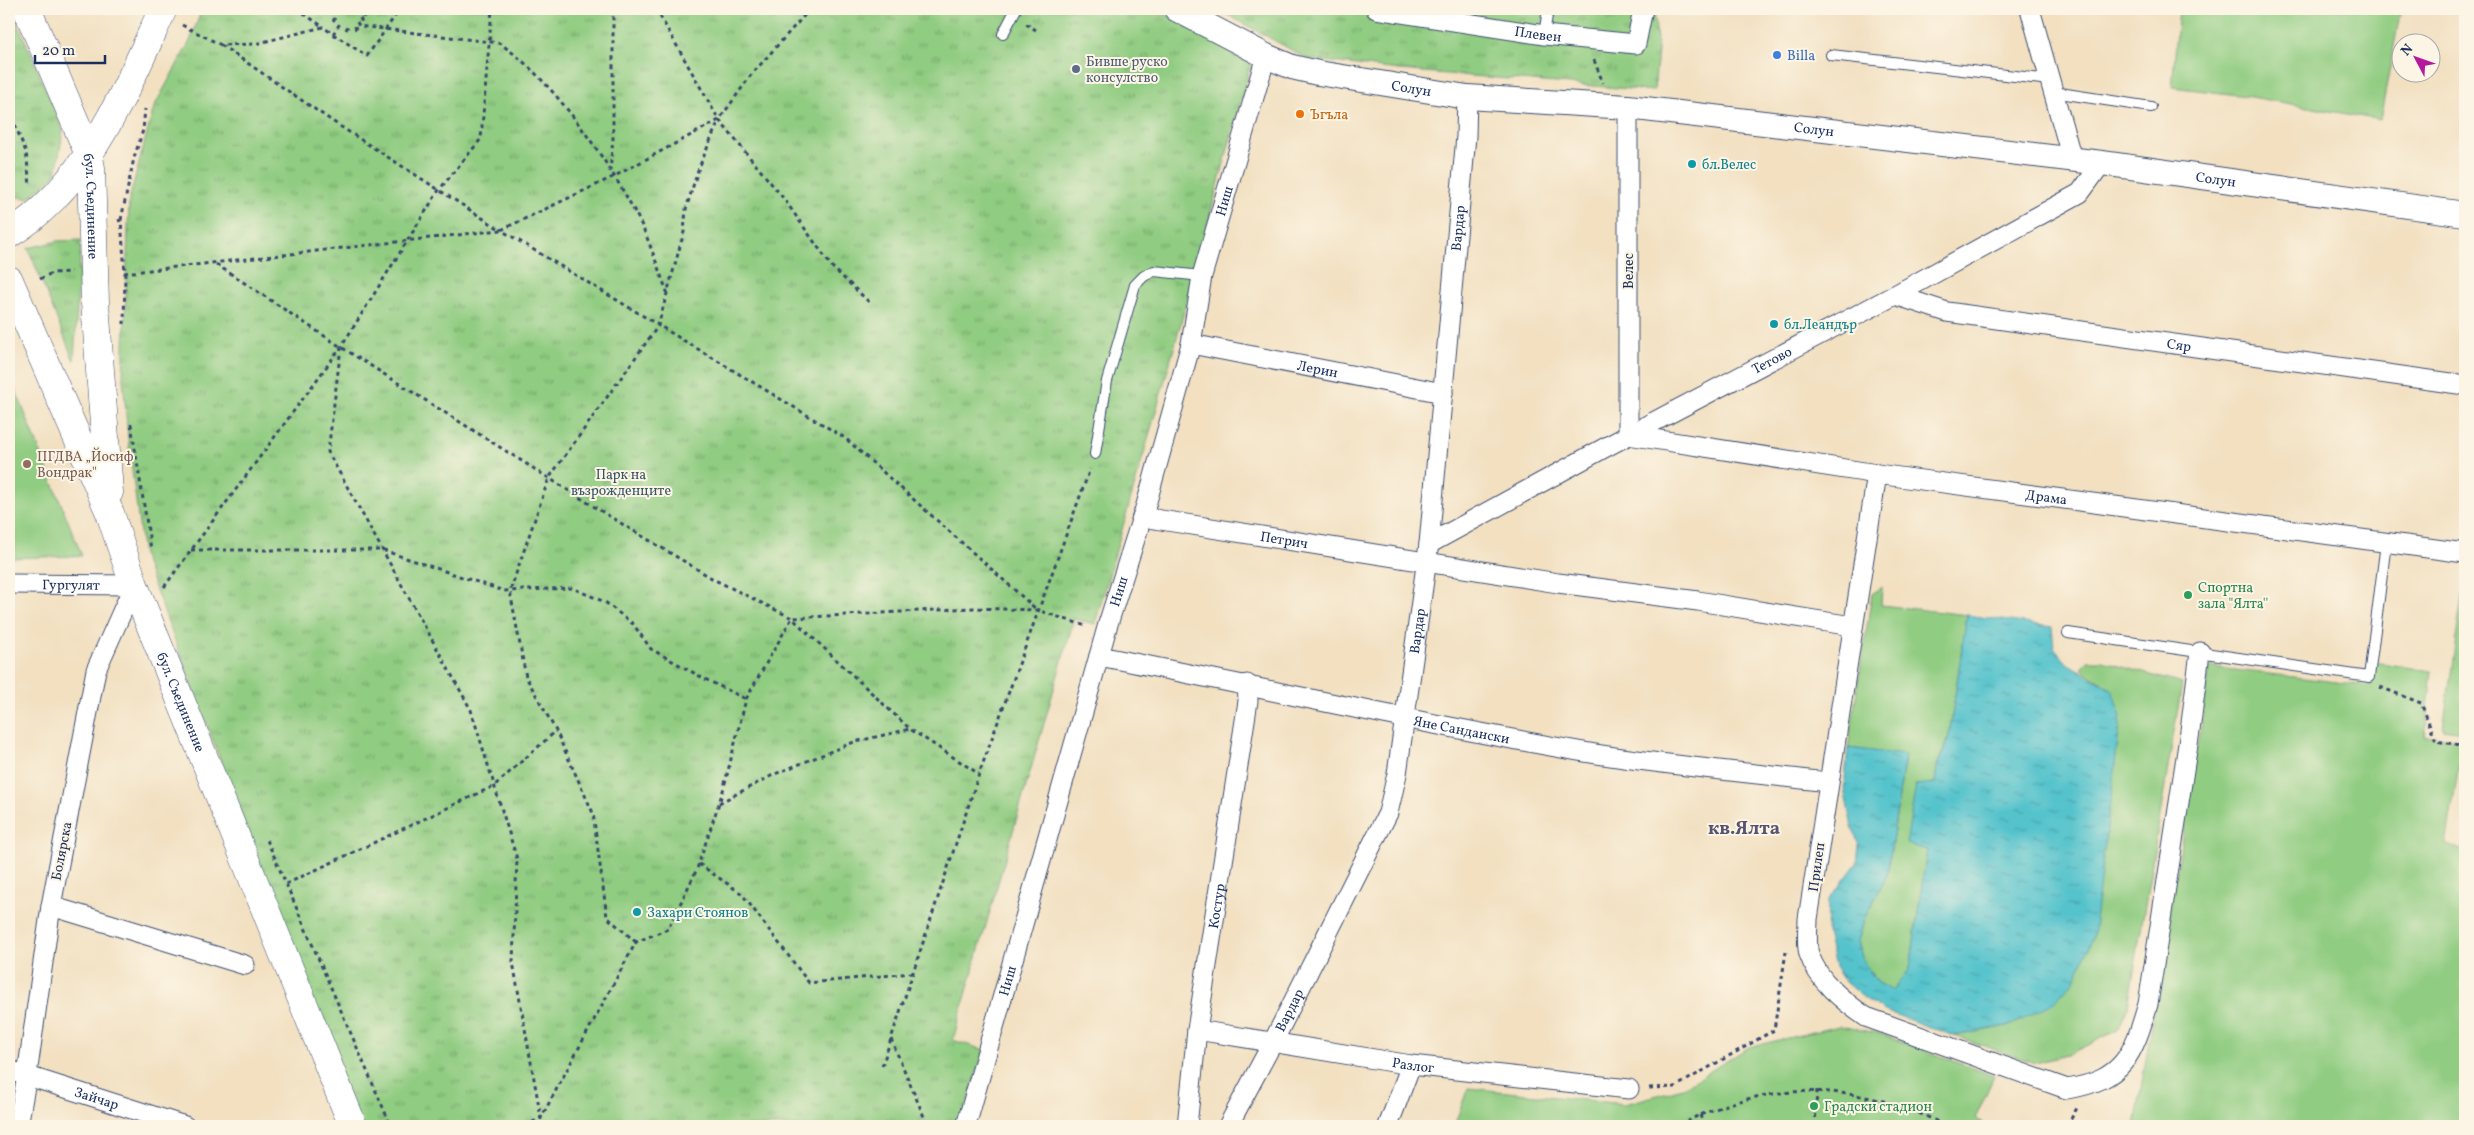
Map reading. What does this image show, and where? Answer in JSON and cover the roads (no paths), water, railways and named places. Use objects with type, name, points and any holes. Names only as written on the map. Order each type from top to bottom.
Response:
[{"type":"main road","name":"бул. Съединение","points":[[27,9],[88,152],[93,196],[95,303],[110,513]]},
{"type":"main road","points":[[9,234],[46,208],[62,190],[88,152],[135,98],[162,11]]},
{"type":"main road","name":"бул. Съединение","points":[[9,280],[110,513],[134,584],[353,1126]]},
{"type":"street","name":"Солун","points":[[1176,9],[1266,56],[1292,67],[1318,73],[1467,97],[1620,107],[2072,159],[2465,214]]},
{"type":"street","name":"Плевен","points":[[1376,9],[1544,35],[1636,44],[1643,9]]},
{"type":"street","points":[[2030,9],[2072,159]]},
{"type":"street","name":"Ниш","points":[[966,1126],[1099,656],[1142,517],[1191,344],[1202,276],[1266,56]]},
{"type":"street","name":"Вардар","points":[[1228,1126],[1273,1042],[1388,813],[1397,774],[1428,553],[1466,136],[1467,97]]},
{"type":"street","name":"Велес","points":[[1620,107],[1628,435]]},
{"type":"street","name":"Тетово","points":[[1428,553],[1628,435],[1895,296],[2080,193],[2102,163]]},
{"type":"street","name":"Сяр","points":[[1895,296],[1947,312],[2465,385]]},
{"type":"street","name":"Лерин","points":[[1191,344],[1443,393]]},
{"type":"street","name":"Драма","points":[[1628,435],[1877,474],[2465,553]]},
{"type":"street","name":"Прилеп","points":[[1877,474],[1808,919],[1809,953],[1821,977],[1844,1002],[1866,1016],[2067,1089],[2089,1086],[2115,1071],[2128,1057],[2138,1038],[2148,1004],[2190,731],[2200,652]]},
{"type":"street","name":"Петрич","points":[[1142,517],[1428,553],[1558,583],[1698,601],[1852,626]]},
{"type":"street","name":"Гургулят","points":[[9,584],[134,584]]},
{"type":"street","name":"Болярска","points":[[18,1126],[51,906],[96,670],[134,584]]},
{"type":"street","name":"Яне Сандански","points":[[1099,656],[1247,684],[1405,719],[1598,754],[1828,782]]},
{"type":"street","name":"Костур","points":[[1187,1126],[1197,1030],[1248,701],[1247,684]]},
{"type":"street","points":[[51,906],[245,965]]},
{"type":"street","name":"Разлог","points":[[1197,1030],[1411,1065],[1629,1089]]},
{"type":"street","points":[[1388,1126],[1411,1065]]},
{"type":"street","name":"Зайчар","points":[[9,1070],[185,1126]]},
{"type":"lane","points":[[1003,34],[1016,9]]},
{"type":"lane","points":[[1544,35],[1548,9]]},
{"type":"lane","points":[[1831,55],[2051,86],[2151,107]]},
{"type":"lane","points":[[1095,454],[1107,381],[1135,285],[1144,276],[1154,271],[1202,276]]},
{"type":"lane","points":[[2068,633],[2369,677],[2386,543]]},
{"type":"water","points":[[1967,615],[2052,627],[2054,647],[2067,663],[2112,690],[2121,717],[2093,937],[2074,981],[2053,1003],[2012,1025],[1954,1036],[1885,1011],[1864,998],[1845,982],[1835,967],[1827,933],[1828,901],[1857,863],[1859,845],[1852,827],[1844,789],[1848,748],[1905,755],[1887,876],[1865,917],[1858,941],[1863,962],[1878,983],[1892,990],[1910,969],[1927,850],[1906,844],[1916,785],[1935,783],[1937,766],[1949,736]]},
{"type":"place","name":"Billa","points":[[1777,55]]},
{"type":"place","name":"Бивше руско консулство","points":[[1076,69]]},
{"type":"place","name":"Ъгъла","points":[[1300,114]]},
{"type":"place","name":"бл.Велес","points":[[1692,164]]},
{"type":"place","name":"бл.Леандър","points":[[1774,324]]},
{"type":"place","name":"ПГДВА „Йосиф Вондрак\"","points":[[27,464]]},
{"type":"place","name":"Спортна зала \"Ялта''","points":[[2188,595]]},
{"type":"place","name":"Захари Стоянов","points":[[637,912]]},
{"type":"place","name":"Градски стадион","points":[[1814,1106]]},
{"type":"district","name":"кв.Ялта","points":[[1744,827]]},
{"type":"park label","name":"Парк на възрожденците","points":[[621,482]]}]
